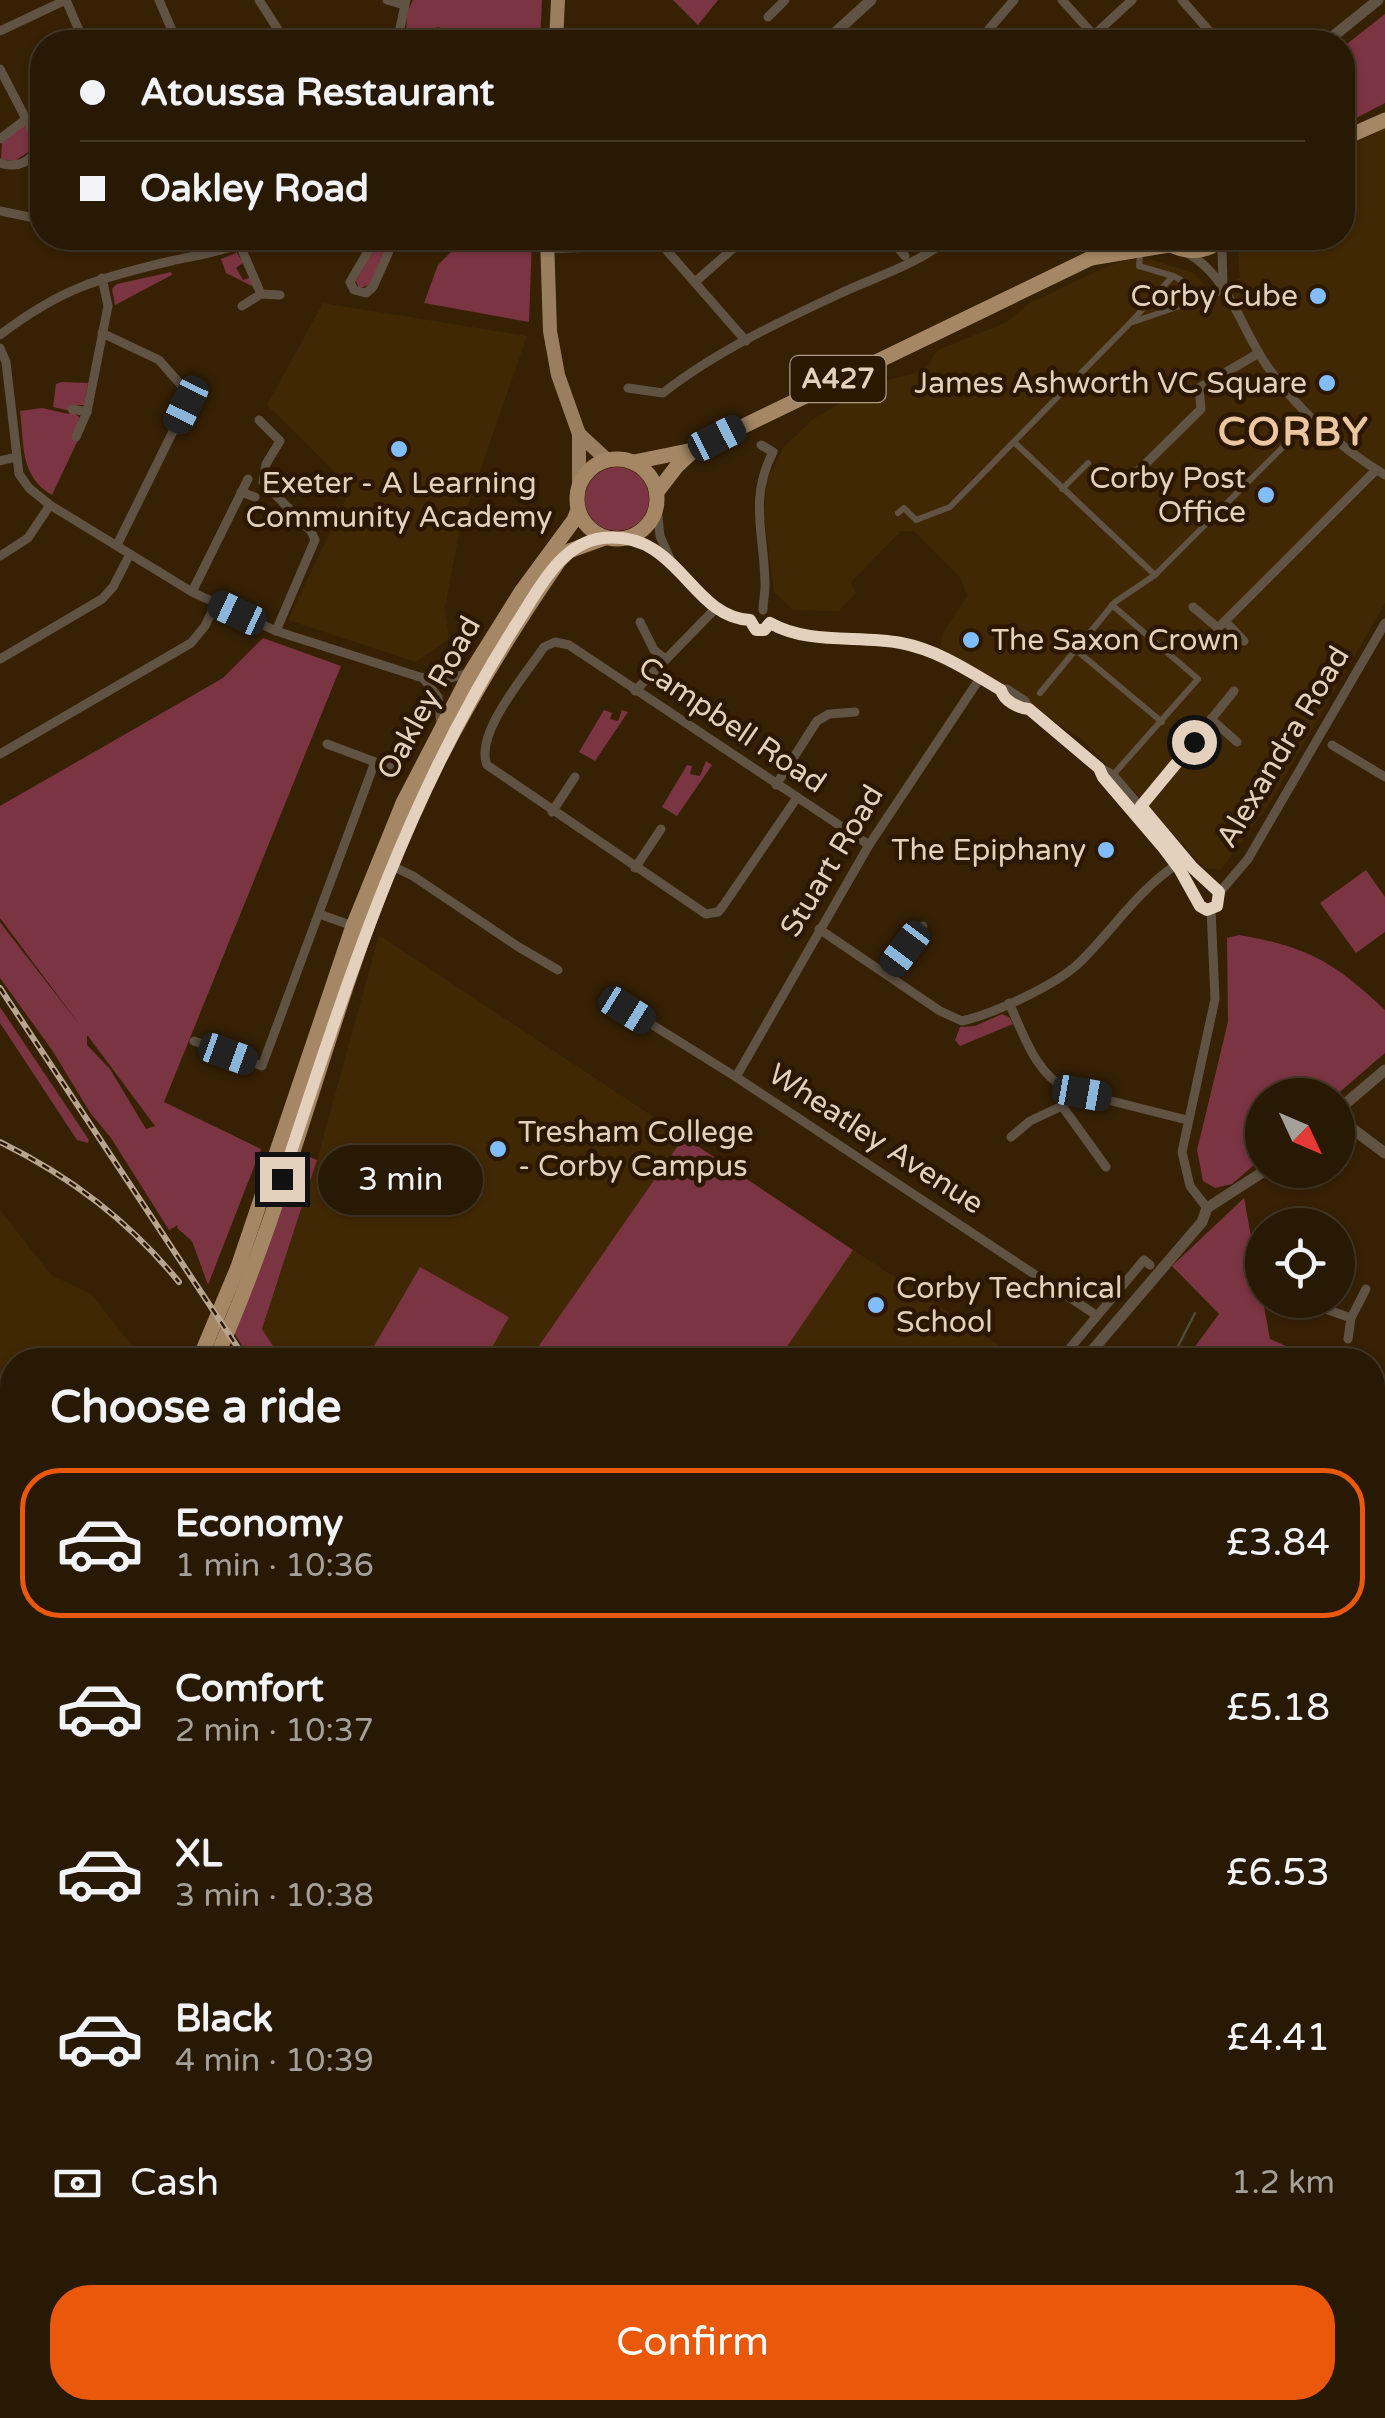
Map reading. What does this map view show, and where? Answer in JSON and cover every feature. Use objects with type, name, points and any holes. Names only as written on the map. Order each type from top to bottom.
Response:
[{"type":"highway","points":[[1355,133],[1385,120]]},
{"type":"highway","name":"A427","points":[[634,462],[694,450],[1103,250]]},
{"type":"highway","name":"A427","points":[[1091,258],[1136,250]]},
{"type":"highway","name":"A427","points":[[657,499],[676,466],[694,450]]},
{"type":"highway","points":[[606,459],[634,462],[648,474],[657,499],[643,530],[629,538],[605,538],[592,532],[578,510],[579,484],[586,472],[606,459]]},
{"type":"highway","name":"Oakley Road","points":[[204,1348],[232,1283],[353,926],[403,803],[471,672],[578,510]]},
{"type":"highway","name":"Oakley Road","points":[[220,1348],[245,1288],[390,865],[449,739],[524,612],[569,551],[605,538]]},
{"type":"main road","points":[[557,30],[558,0]]},
{"type":"main road","points":[[547,250],[553,357],[579,434],[579,484]]},
{"type":"main road","points":[[579,434],[606,459]]},
{"type":"street","points":[[0,31],[66,0],[79,30]]},
{"type":"street","points":[[159,0],[172,30]]},
{"type":"street","points":[[260,0],[279,30]]},
{"type":"street","points":[[387,0],[405,2],[402,30]]},
{"type":"street","points":[[768,16],[785,0]]},
{"type":"street","points":[[988,30],[1014,0]]},
{"type":"street","points":[[1062,0],[1089,30]]},
{"type":"street","points":[[1105,30],[1132,0]]},
{"type":"street","points":[[1182,0],[1206,30]]},
{"type":"street","points":[[1341,30],[1378,0]]},
{"type":"street","points":[[837,30],[864,2]]},
{"type":"street","points":[[0,69],[30,126]]},
{"type":"street","points":[[0,139],[26,118]]},
{"type":"street","points":[[0,163],[21,164],[30,158]]},
{"type":"street","points":[[0,211],[30,217]]},
{"type":"street","points":[[0,335],[52,298],[102,278],[212,250]]},
{"type":"street","points":[[243,250],[261,294]]},
{"type":"street","points":[[369,250],[350,282],[354,290],[366,293],[373,287],[390,250]]},
{"type":"street","points":[[667,250],[746,342]]},
{"type":"street","points":[[695,282],[731,250]]},
{"type":"street","points":[[898,250],[905,256]]},
{"type":"street","points":[[628,388],[663,393],[692,370],[923,250]]},
{"type":"street","points":[[1179,250],[1212,271],[1277,380],[1332,438],[1380,472],[1218,628],[1193,607]]},
{"type":"street","points":[[1222,289],[1223,250]]},
{"type":"street","points":[[1140,256],[1140,266],[1181,280],[1190,302]]},
{"type":"street","points":[[903,514],[916,520],[950,507],[1173,276]]},
{"type":"street","points":[[76,438],[87,412],[108,298],[102,278]]},
{"type":"street","points":[[1130,323],[1222,289]]},
{"type":"street","points":[[242,306],[261,294],[280,295]]},
{"type":"street","points":[[102,334],[159,360],[188,393],[186,405],[117,546]]},
{"type":"street","points":[[0,348],[6,362],[16,457],[24,482],[50,506],[192,592],[276,631],[423,678],[447,679],[471,672]]},
{"type":"street","points":[[1122,488],[1201,409],[1199,388],[1259,353]]},
{"type":"street","points":[[72,410],[87,412]]},
{"type":"street","points":[[1040,694],[1112,606],[1155,575],[1312,418]]},
{"type":"street","points":[[259,420],[280,441],[266,464],[263,482],[311,531],[315,540],[276,631]]},
{"type":"street","points":[[1014,442],[1155,575]]},
{"type":"street","points":[[760,444],[773,452],[762,476],[758,500],[765,586],[763,610],[770,623]]},
{"type":"street","points":[[0,462],[16,457]]},
{"type":"street","points":[[1062,488],[1088,462]]},
{"type":"street","points":[[192,592],[248,479]]},
{"type":"street","points":[[241,492],[255,497]]},
{"type":"street","points":[[657,499],[660,536],[672,562]]},
{"type":"street","points":[[0,556],[28,538],[50,506]]},
{"type":"street","points":[[629,538],[672,562],[716,608],[738,619],[750,620]]},
{"type":"street","points":[[0,659],[102,599],[114,588],[130,554]]},
{"type":"street","points":[[0,754],[191,643],[216,604]]},
{"type":"street","points":[[1112,606],[1198,678],[1113,774]]},
{"type":"street","points":[[635,690],[716,608]]},
{"type":"street","points":[[763,610],[752,613],[752,627],[760,630],[770,623]]},
{"type":"street","points":[[1226,621],[1244,641]]},
{"type":"street","points":[[640,622],[654,650],[665,659]]},
{"type":"street","points":[[770,623],[796,635],[917,646],[956,663],[1001,690],[1007,689],[1099,768],[1113,774],[1216,890],[1219,902],[1211,909]]},
{"type":"street","name":"Alexandra Road","points":[[1216,890],[1248,859],[1385,623]]},
{"type":"street","name":"Campbell Road","points":[[552,812],[487,766],[483,756],[489,730],[544,647],[555,642],[569,646],[869,846]]},
{"type":"street","points":[[1076,650],[1162,722]]},
{"type":"street","points":[[423,678],[438,697],[441,726]]},
{"type":"street","name":"Stuart Road","points":[[736,1077],[869,846],[980,678]]},
{"type":"street","points":[[1141,806],[1234,691]]},
{"type":"street","points":[[776,786],[817,721],[829,714],[850,713],[845,726]]},
{"type":"street","points":[[1211,720],[1237,742]]},
{"type":"street","name":"Oakley Road","points":[[327,744],[397,769]]},
{"type":"street","points":[[1332,745],[1385,777]]},
{"type":"street","name":"Oakley Road","points":[[262,1066],[375,762]]},
{"type":"street","points":[[1099,768],[1176,865],[1200,906],[1211,909]]},
{"type":"street","points":[[575,777],[552,812],[700,912],[718,912],[796,799]]},
{"type":"street","points":[[635,868],[660,829]]},
{"type":"street","points":[[390,865],[558,970]]},
{"type":"street","points":[[819,929],[950,1017],[962,1021],[1009,1002],[1076,966],[1148,884],[1176,865]]},
{"type":"street","points":[[1196,899],[1200,888],[1216,890]]},
{"type":"street","points":[[1208,1208],[1196,1197],[1184,1171],[1182,1152],[1215,999],[1211,909]]},
{"type":"street","points":[[319,914],[353,926]]},
{"type":"street","points":[[888,973],[922,926]]},
{"type":"street","points":[[1009,1002],[1042,1070],[1054,1084],[1188,1120]]},
{"type":"street","name":"Wheatley Avenue","points":[[627,1010],[736,1077],[1096,1314]]},
{"type":"street","points":[[194,1041],[275,1072]]},
{"type":"street","points":[[1355,1096],[1385,1070]]},
{"type":"street","points":[[1062,1106],[1068,1090]]},
{"type":"street","points":[[1011,1137],[1028,1118],[1062,1106]]},
{"type":"street","points":[[1062,1106],[1106,1167]]},
{"type":"street","points":[[1355,1131],[1385,1153]]},
{"type":"street","points":[[1094,1348],[1202,1222],[1208,1208],[1245,1184]]},
{"type":"street","points":[[1069,1348],[1144,1260],[1150,1265]]},
{"type":"street","points":[[1355,1312],[1366,1290]]},
{"type":"street","points":[[1348,1339],[1352,1318]]},
{"type":"shaded area","points":[[413,0],[542,0],[541,30],[406,30]]},
{"type":"shaded area","points":[[673,0],[718,0],[698,25]]},
{"type":"shaded area","points":[[1385,14],[1385,103],[1355,119],[1355,38]]},
{"type":"shaded area","points":[[24,125],[30,135],[28,152],[15,161],[1,159],[2,142]]},
{"type":"shaded area","points":[[1385,128],[1385,603],[1268,806],[1221,870],[1204,868],[1079,737],[940,651],[942,634],[967,596],[961,578],[914,531],[901,531],[851,582],[856,593],[839,611],[793,610],[774,592],[764,517],[767,479],[784,447],[813,419],[875,383],[912,374],[931,363],[940,349],[1007,322],[1030,303],[1106,267],[1125,260],[1149,259],[1194,273],[1208,290],[1240,278],[1239,250],[1355,250],[1355,144]]},
{"type":"shaded area","points":[[235,250],[243,263],[236,268],[243,280],[251,277],[254,287],[226,273],[221,259]]},
{"type":"shaded area","points":[[373,250],[385,250],[370,285],[359,288],[356,281]]},
{"type":"shaded area","points":[[453,250],[532,250],[529,322],[424,303],[438,265]]},
{"type":"shaded area","points":[[171,272],[172,275],[115,305],[112,289],[117,284]]},
{"type":"shaded area","name":"Exeter - A Learning Community Academy","points":[[323,303],[527,336],[460,528],[445,608],[449,639],[416,662],[288,620],[351,488],[267,405]]},
{"type":"shaded area","points":[[88,383],[84,405],[71,405],[70,410],[79,417],[78,440],[52,495],[29,469],[20,411],[42,408],[69,414],[70,411],[53,407],[56,384]]},
{"type":"shaded area","points":[[617,467],[639,477],[649,499],[639,521],[617,531],[595,521],[585,499],[595,477]]},
{"type":"shaded area","points":[[263,638],[341,666],[164,1102],[261,1149],[208,1285],[192,1241],[178,1225],[169,1230],[52,1050],[0,978],[0,922],[82,1028],[0,918],[0,806],[223,678]],"holes":[[[88,1036],[155,1126],[146,1129],[110,1069],[87,1045]]]},
{"type":"shaded area","points":[[604,710],[612,713],[610,719],[618,721],[622,710],[628,712],[595,761],[579,752]]},
{"type":"shaded area","points":[[706,761],[712,765],[677,816],[662,807],[687,765],[692,766],[690,774],[700,776]]},
{"type":"shaded area","points":[[1366,870],[1385,897],[1385,932],[1356,953],[1320,903]]},
{"type":"shaded area","name":"Tresham College - Corby Campus","points":[[379,935],[684,1137],[537,1348],[274,1348],[262,1330],[317,1160]]},
{"type":"shaded area","points":[[1239,935],[1284,945],[1335,968],[1385,1010],[1385,1053],[1355,1079],[1245,1078],[1245,1173],[1232,1184],[1215,1188],[1203,1181],[1197,1150],[1228,1022],[1227,938]]},
{"type":"shaded area","points":[[0,1007],[88,1143],[77,1140],[0,1023]]},
{"type":"shaded area","points":[[1002,1014],[1013,1024],[960,1046],[955,1040],[960,1027],[975,1026]]},
{"type":"shaded area","points":[[684,1137],[853,1250],[786,1348],[537,1348]]},
{"type":"shaded area","points":[[300,1153],[317,1160],[262,1329],[274,1348],[243,1348],[234,1333]]},
{"type":"shaded area","points":[[1244,1198],[1245,1318],[1266,1318],[1270,1339],[1291,1348],[1194,1348],[1219,1314],[1172,1266]]},
{"type":"shaded area","points":[[0,1210],[51,1275],[91,1294],[133,1347],[0,1348]]},
{"type":"shaded area","name":"Corby Technical School","points":[[853,1250],[1004,1348],[786,1348]]},
{"type":"shaded area","points":[[420,1267],[509,1317],[492,1348],[373,1348]]},
{"type":"waterway","points":[[1177,1348],[1195,1313]]},
{"type":"railway","points":[[0,988],[238,1348]]},
{"type":"railway","points":[[0,1142],[51,1170],[97,1202],[140,1239],[179,1282]]},
{"type":"place","name":"Corby Cube","points":[[1318,296]]},
{"type":"place","name":"James Ashworth VC Square","points":[[1327,383]]},
{"type":"place","name":"Exeter - A Learning Community Academy","points":[[399,449]]},
{"type":"place","name":"Corby Post Office","points":[[1266,495]]},
{"type":"place","name":"The Saxon Crown","points":[[971,640]]},
{"type":"place","name":"The Epiphany","points":[[1106,850]]},
{"type":"place","name":"Tresham College - Corby Campus","points":[[498,1149]]},
{"type":"place","name":"Corby Technical School","points":[[876,1305]]},
{"type":"district","name":"CORBY","points":[[1294,432]]},
{"type":"route","points":[[282,1179],[366,930],[414,810],[500,650],[569,551],[605,538],[629,538],[672,562],[716,608],[728,616],[750,620],[756,630],[764,630],[770,623],[796,635],[906,644],[956,663],[1001,690],[1003,696],[1021,708],[1029,709],[1099,768],[1180,870],[1200,906],[1207,910],[1217,906],[1219,892],[1193,868],[1141,806],[1194,742]]}]
